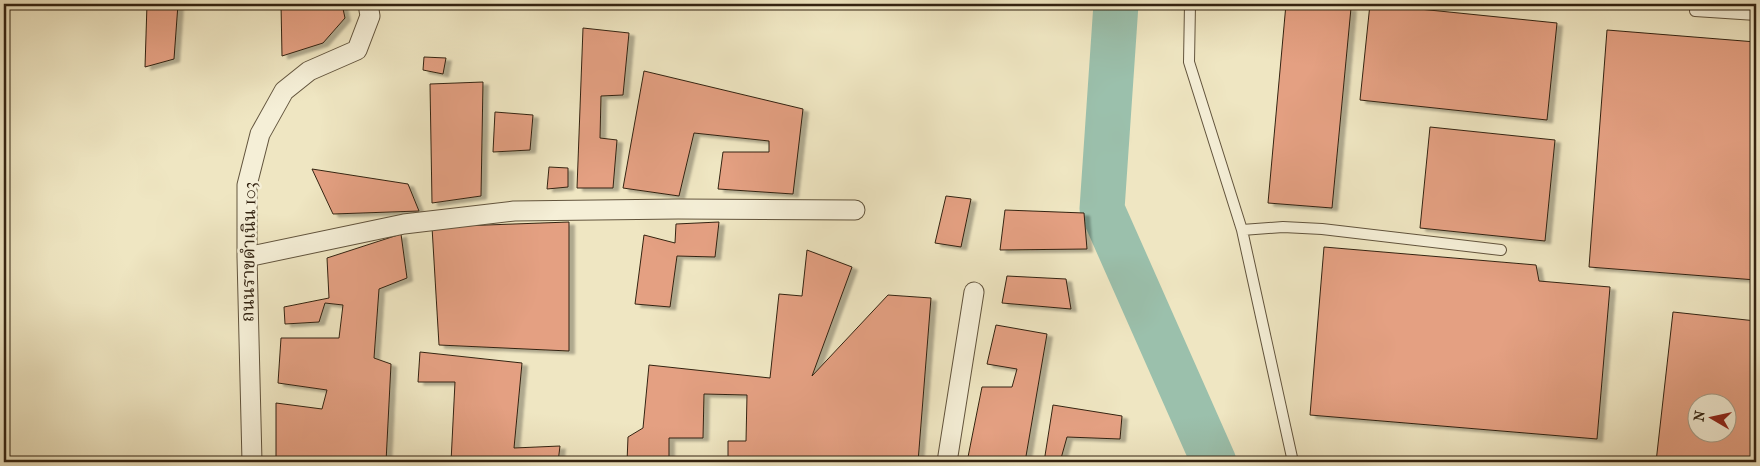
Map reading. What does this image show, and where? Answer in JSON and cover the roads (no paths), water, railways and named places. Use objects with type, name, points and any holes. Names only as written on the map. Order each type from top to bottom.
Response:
[{"type":"street","name":"ถนนราขดำเนิน 103","points":[[252,462],[247,186],[260,134],[284,91],[310,71],[356,50],[370,16],[368,4]]},
{"type":"street","points":[[247,257],[404,224],[514,211],[678,209],[855,210]]},
{"type":"street","points":[[946,462],[974,292]]},
{"type":"lane","points":[[1190,4],[1189,62],[1242,230],[1293,462]]},
{"type":"lane","points":[[1695,11],[1756,15]]},
{"type":"lane","points":[[1242,230],[1283,226],[1501,250]]},
{"type":"waterway","points":[[1116,4],[1102,209],[1214,462]]}]
